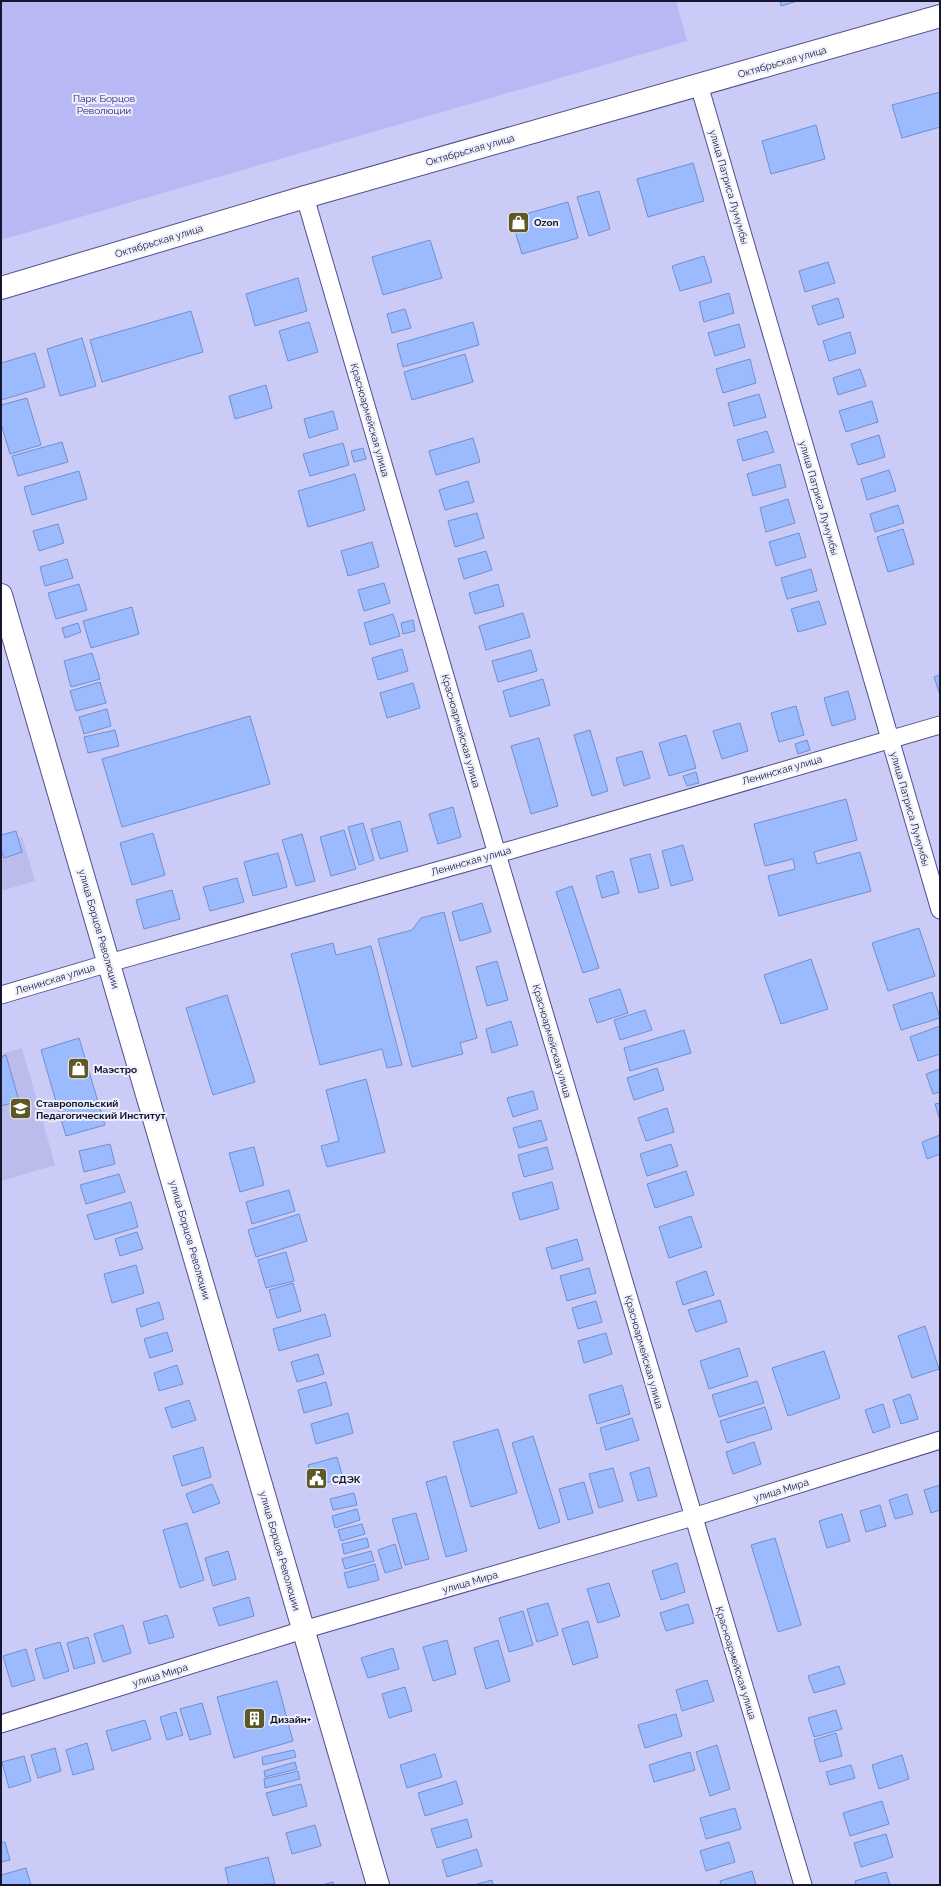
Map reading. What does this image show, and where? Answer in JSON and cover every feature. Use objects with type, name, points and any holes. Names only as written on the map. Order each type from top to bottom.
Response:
[{"type":"main road","name":"Октябрьская улица","points":[[1,288],[305,197],[940,16]]},
{"type":"main road","name":"улица Борцов Революции","points":[[1,594],[378,1885]]},
{"type":"street","name":"улица Патриса Лумумбы","points":[[699,85],[940,910]]},
{"type":"street","name":"Красноармейская улица","points":[[305,197],[497,854],[802,1885]]},
{"type":"street","name":"Ленинская улица","points":[[1,995],[109,963],[497,854],[889,738],[940,725]]},
{"type":"street","name":"улица Мира","points":[[1,1724],[303,1630],[693,1517],[940,1440]]},
{"type":"shaded area","points":[[22,837],[35,881],[1,891],[1,844]]},
{"type":"shaded area","name":"Ставропольский Педагогический Институт","points":[[22,1048],[55,1165],[1,1181],[1,1054]]},
{"type":"green space","name":"Парк Борцов Революции","points":[[1,1],[676,1],[687,41],[1,240]]},
{"type":"building","points":[[780,1],[797,1],[781,6]]},
{"type":"building","points":[[940,92],[940,127],[902,138],[892,105]]},
{"type":"building","points":[[816,125],[825,159],[771,174],[762,141]]},
{"type":"building","points":[[693,163],[704,201],[648,217],[637,179]]},
{"type":"building","points":[[599,191],[610,229],[589,236],[577,197]]},
{"type":"building","points":[[568,202],[578,238],[522,254],[511,218]]},
{"type":"building","points":[[430,240],[442,278],[383,295],[372,257]]},
{"type":"building","points":[[704,256],[712,282],[680,291],[672,266]]},
{"type":"building","points":[[828,262],[835,283],[805,292],[799,271]]},
{"type":"building","points":[[298,278],[307,311],[255,326],[246,294]]},
{"type":"building","points":[[729,293],[734,313],[704,322],[699,302]]},
{"type":"building","points":[[838,298],[844,317],[818,325],[812,306]]},
{"type":"building","points":[[405,309],[411,328],[392,333],[387,314]]},
{"type":"building","points":[[191,311],[203,352],[102,382],[90,340]]},
{"type":"building","points":[[309,322],[318,352],[288,361],[279,331]]},
{"type":"building","points":[[473,322],[479,345],[403,367],[397,344]]},
{"type":"building","points":[[739,324],[745,347],[715,356],[708,333]]},
{"type":"building","points":[[850,332],[856,353],[829,361],[823,341]]},
{"type":"building","points":[[82,338],[96,386],[60,396],[47,349]]},
{"type":"building","points":[[35,353],[45,387],[1,400],[1,363]]},
{"type":"building","points":[[465,354],[473,382],[412,400],[404,372]]},
{"type":"building","points":[[750,359],[756,383],[723,393],[716,369]]},
{"type":"building","points":[[860,369],[866,386],[838,395],[833,378]]},
{"type":"building","points":[[266,385],[272,408],[235,419],[229,396]]},
{"type":"building","points":[[759,394],[766,417],[734,426],[728,403]]},
{"type":"building","points":[[27,398],[41,445],[10,454],[1,424],[1,405]]},
{"type":"building","points":[[872,401],[878,422],[846,432],[839,411]]},
{"type":"building","points":[[333,411],[338,429],[309,438],[304,419]]},
{"type":"building","points":[[767,431],[774,452],[743,461],[737,440]]},
{"type":"building","points":[[879,435],[885,457],[858,465],[851,444]]},
{"type":"building","points":[[473,438],[480,462],[436,475],[429,451]]},
{"type":"building","points":[[62,442],[68,462],[18,476],[12,456]]},
{"type":"building","points":[[343,443],[349,465],[310,476],[303,454]]},
{"type":"building","points":[[363,448],[366,459],[354,462],[351,451]]},
{"type":"building","points":[[780,464],[786,487],[753,496],[747,474]]},
{"type":"building","points":[[889,470],[896,491],[867,500],[861,479]]},
{"type":"building","points":[[79,471],[87,499],[32,515],[24,487]]},
{"type":"building","points":[[355,474],[365,510],[308,527],[298,491]]},
{"type":"building","points":[[468,481],[474,502],[445,510],[439,490]]},
{"type":"building","points":[[788,499],[795,523],[766,532],[760,508]]},
{"type":"building","points":[[898,505],[904,523],[875,532],[870,514]]},
{"type":"building","points":[[477,513],[484,538],[455,547],[448,521]]},
{"type":"building","points":[[58,524],[64,543],[39,551],[33,531]]},
{"type":"building","points":[[903,529],[914,564],[888,572],[877,537]]},
{"type":"building","points":[[799,533],[806,557],[776,566],[769,542]]},
{"type":"building","points":[[372,542],[379,567],[348,576],[341,551]]},
{"type":"building","points":[[486,551],[492,570],[464,579],[458,559]]},
{"type":"building","points":[[67,559],[73,578],[45,586],[40,567]]},
{"type":"building","points":[[811,569],[817,591],[787,599],[781,578]]},
{"type":"building","points":[[384,583],[390,603],[364,611],[358,590]]},
{"type":"building","points":[[79,584],[87,610],[56,619],[48,593]]},
{"type":"building","points":[[498,584],[504,606],[475,614],[469,593]]},
{"type":"building","points":[[819,601],[826,624],[798,632],[791,609]]},
{"type":"building","points":[[132,607],[139,634],[91,648],[83,621]]},
{"type":"building","points":[[523,613],[530,637],[486,650],[479,626]]},
{"type":"building","points":[[393,614],[400,636],[370,645],[364,623]]},
{"type":"building","points":[[413,620],[415,631],[403,634],[401,623]]},
{"type":"building","points":[[78,623],[81,632],[65,638],[62,628]]},
{"type":"building","points":[[402,649],[408,671],[378,680],[372,658]]},
{"type":"building","points":[[531,650],[537,671],[498,682],[492,661]]},
{"type":"building","points":[[92,653],[100,679],[71,687],[64,661]]},
{"type":"building","points":[[940,675],[940,695],[934,677]]},
{"type":"building","points":[[543,679],[550,705],[510,717],[503,691]]},
{"type":"building","points":[[100,682],[106,703],[76,711],[70,691]]},
{"type":"building","points":[[413,683],[420,708],[387,718],[380,693]]},
{"type":"building","points":[[848,691],[856,719],[832,726],[824,698]]},
{"type":"building","points":[[796,706],[804,735],[779,742],[771,713]]},
{"type":"building","points":[[107,709],[111,726],[84,734],[79,717]]},
{"type":"building","points":[[250,716],[270,784],[122,827],[102,759]]},
{"type":"building","points":[[740,723],[748,751],[722,759],[713,731]]},
{"type":"building","points":[[115,730],[119,746],[88,753],[84,737]]},
{"type":"building","points":[[590,730],[608,791],[592,796],[574,735]]},
{"type":"building","points":[[686,735],[696,768],[669,776],[659,743]]},
{"type":"building","points":[[539,738],[558,806],[531,814],[511,746]]},
{"type":"building","points":[[807,740],[810,750],[798,754],[795,744]]},
{"type":"building","points":[[642,751],[650,778],[624,786],[616,758]]},
{"type":"building","points":[[696,772],[699,783],[687,786],[683,776]]},
{"type":"building","points":[[846,799],[857,840],[814,852],[817,864],[860,852],[871,891],[779,916],[768,876],[795,869],[793,859],[765,866],[754,824]]},
{"type":"building","points":[[453,807],[461,837],[438,844],[429,814]]},
{"type":"building","points":[[400,821],[408,851],[380,859],[371,829]]},
{"type":"building","points":[[363,823],[374,860],[359,865],[348,827]]},
{"type":"building","points":[[344,830],[356,869],[331,876],[320,837]]},
{"type":"building","points":[[16,831],[22,852],[4,858],[1,850],[1,835]]},
{"type":"building","points":[[153,833],[165,875],[132,885],[120,843]]},
{"type":"building","points":[[302,834],[315,881],[296,886],[282,840]]},
{"type":"building","points":[[683,845],[693,880],[671,886],[662,851]]},
{"type":"building","points":[[278,853],[287,887],[253,896],[244,862]]},
{"type":"building","points":[[650,854],[659,888],[639,893],[630,859]]},
{"type":"building","points":[[613,871],[619,893],[602,898],[596,876]]},
{"type":"building","points":[[237,878],[244,902],[210,911],[203,887]]},
{"type":"building","points":[[572,886],[599,968],[583,973],[556,892]]},
{"type":"building","points":[[172,890],[180,919],[144,929],[136,900]]},
{"type":"building","points":[[482,903],[491,932],[460,941],[452,912]]},
{"type":"building","points":[[444,912],[477,1038],[460,1043],[463,1054],[412,1067],[378,939],[412,930],[421,918]]},
{"type":"building","points":[[919,928],[935,976],[888,991],[872,943]]},
{"type":"building","points":[[333,943],[336,955],[371,946],[402,1065],[387,1068],[382,1049],[320,1065],[291,954]]},
{"type":"building","points":[[811,959],[828,1009],[781,1024],[764,975]]},
{"type":"building","points":[[497,961],[508,1000],[487,1006],[476,967]]},
{"type":"building","points":[[620,989],[628,1013],[597,1023],[589,999]]},
{"type":"building","points":[[932,992],[940,1018],[901,1030],[893,1005]]},
{"type":"building","points":[[227,995],[255,1082],[213,1095],[186,1008]]},
{"type":"building","points":[[645,1010],[652,1030],[620,1040],[614,1020]]},
{"type":"building","points":[[511,1021],[518,1045],[492,1053],[486,1029]]},
{"type":"building","points":[[940,1026],[940,1054],[918,1061],[910,1037]]},
{"type":"building","points":[[684,1030],[691,1053],[630,1071],[624,1048]]},
{"type":"building","points":[[79,1038],[105,1125],[66,1136],[41,1050]]},
{"type":"building","points":[[6,1055],[19,1101],[1,1106],[1,1057]]},
{"type":"building","points":[[657,1068],[664,1090],[634,1100],[627,1078]]},
{"type":"building","points":[[940,1069],[940,1092],[933,1094],[926,1074]]},
{"type":"building","points":[[366,1079],[385,1152],[327,1167],[321,1146],[339,1141],[326,1090]]},
{"type":"building","points":[[533,1091],[538,1109],[513,1117],[507,1098]]},
{"type":"building","points":[[940,1103],[940,1120],[935,1104]]},
{"type":"building","points":[[667,1108],[674,1132],[646,1141],[638,1118]]},
{"type":"building","points":[[541,1120],[547,1140],[519,1148],[513,1128]]},
{"type":"building","points":[[940,1135],[940,1154],[927,1159],[922,1142]]},
{"type":"building","points":[[110,1144],[115,1164],[84,1172],[79,1151]]},
{"type":"building","points":[[671,1144],[678,1166],[647,1176],[640,1154]]},
{"type":"building","points":[[254,1147],[264,1185],[240,1192],[229,1153]]},
{"type":"building","points":[[547,1147],[553,1169],[524,1177],[518,1155]]},
{"type":"building","points":[[686,1171],[694,1195],[655,1208],[647,1184]]},
{"type":"building","points":[[119,1174],[125,1192],[86,1204],[80,1185]]},
{"type":"building","points":[[552,1182],[559,1209],[520,1220],[512,1193]]},
{"type":"building","points":[[289,1190],[295,1211],[252,1224],[246,1202]]},
{"type":"building","points":[[131,1202],[138,1227],[95,1240],[87,1215]]},
{"type":"building","points":[[299,1214],[307,1241],[256,1257],[248,1230]]},
{"type":"building","points":[[691,1216],[702,1247],[669,1258],[659,1227]]},
{"type":"building","points":[[137,1232],[143,1249],[120,1256],[115,1239]]},
{"type":"building","points":[[577,1239],[583,1260],[552,1269],[546,1248]]},
{"type":"building","points":[[286,1252],[294,1281],[266,1288],[258,1260]]},
{"type":"building","points":[[136,1265],[144,1293],[112,1303],[104,1274]]},
{"type":"building","points":[[589,1268],[596,1293],[567,1301],[560,1276]]},
{"type":"building","points":[[706,1271],[714,1295],[683,1305],[676,1282]]},
{"type":"building","points":[[293,1283],[301,1311],[277,1318],[269,1290]]},
{"type":"building","points":[[720,1300],[727,1322],[696,1332],[688,1310]]},
{"type":"building","points":[[596,1301],[602,1322],[578,1329],[572,1308]]},
{"type":"building","points":[[159,1302],[164,1319],[141,1327],[136,1309]]},
{"type":"building","points":[[325,1314],[331,1336],[279,1351],[273,1329]]},
{"type":"building","points":[[925,1326],[939,1369],[912,1378],[898,1336]]},
{"type":"building","points":[[167,1332],[173,1351],[150,1358],[144,1339]]},
{"type":"building","points":[[606,1333],[612,1354],[584,1363],[578,1341]]},
{"type":"building","points":[[739,1348],[748,1376],[709,1389],[700,1361]]},
{"type":"building","points":[[824,1351],[840,1398],[788,1416],[772,1368]]},
{"type":"building","points":[[318,1354],[324,1374],[297,1382],[291,1362]]},
{"type":"building","points":[[177,1365],[183,1384],[159,1391],[154,1373]]},
{"type":"building","points":[[757,1381],[764,1403],[719,1417],[712,1395]]},
{"type":"building","points":[[326,1382],[332,1405],[304,1413],[298,1390]]},
{"type":"building","points":[[622,1385],[630,1414],[597,1424],[589,1395]]},
{"type":"building","points":[[910,1394],[918,1419],[901,1424],[893,1400]]},
{"type":"building","points":[[189,1400],[196,1420],[172,1428],[165,1408]]},
{"type":"building","points":[[883,1404],[890,1427],[873,1433],[865,1410]]},
{"type":"building","points":[[765,1407],[772,1429],[727,1443],[720,1421]]},
{"type":"building","points":[[348,1413],[353,1433],[316,1444],[311,1424]]},
{"type":"building","points":[[632,1418],[639,1440],[606,1450],[600,1428]]},
{"type":"building","points":[[498,1429],[517,1493],[471,1507],[453,1442]]},
{"type":"building","points":[[533,1436],[560,1522],[539,1529],[512,1443]]},
{"type":"building","points":[[754,1442],[761,1464],[733,1474],[726,1452]]},
{"type":"building","points":[[203,1447],[211,1477],[182,1486],[173,1456]]},
{"type":"building","points":[[337,1457],[343,1478],[315,1486],[308,1465]]},
{"type":"building","points":[[649,1467],[657,1496],[638,1501],[630,1473]]},
{"type":"building","points":[[613,1468],[623,1501],[599,1508],[589,1474]]},
{"type":"building","points":[[446,1476],[467,1551],[446,1557],[426,1482]]},
{"type":"building","points":[[584,1482],[593,1513],[568,1520],[559,1489]]},
{"type":"building","points":[[212,1484],[220,1503],[193,1513],[186,1494]]},
{"type":"building","points":[[940,1485],[940,1510],[931,1513],[924,1490]]},
{"type":"building","points":[[354,1493],[357,1505],[333,1510],[330,1499]]},
{"type":"building","points":[[907,1494],[913,1514],[895,1519],[889,1500]]},
{"type":"building","points":[[880,1505],[886,1526],[866,1532],[860,1511]]},
{"type":"building","points":[[357,1509],[360,1520],[335,1528],[332,1516]]},
{"type":"building","points":[[416,1513],[429,1559],[405,1565],[392,1519]]},
{"type":"building","points":[[842,1514],[850,1541],[827,1548],[819,1521]]},
{"type":"building","points":[[187,1523],[204,1580],[180,1588],[163,1530]]},
{"type":"building","points":[[362,1524],[365,1534],[341,1541],[338,1530]]},
{"type":"building","points":[[367,1538],[369,1547],[344,1554],[342,1544]]},
{"type":"building","points":[[775,1538],[801,1625],[778,1632],[751,1545]]},
{"type":"building","points":[[395,1544],[402,1568],[385,1573],[378,1550]]},
{"type":"building","points":[[228,1551],[236,1579],[213,1586],[205,1558]]},
{"type":"building","points":[[371,1551],[374,1561],[345,1569],[342,1559]]},
{"type":"building","points":[[677,1563],[685,1592],[661,1600],[652,1571]]},
{"type":"building","points":[[375,1564],[379,1580],[348,1588],[344,1573]]},
{"type":"building","points":[[609,1583],[620,1616],[598,1623],[587,1589]]},
{"type":"building","points":[[249,1597],[254,1616],[219,1626],[213,1608]]},
{"type":"building","points":[[548,1603],[558,1635],[537,1642],[527,1609]]},
{"type":"building","points":[[688,1604],[694,1623],[666,1631],[660,1613]]},
{"type":"building","points":[[523,1611],[533,1645],[509,1652],[499,1618]]},
{"type":"building","points":[[167,1615],[174,1637],[149,1644],[143,1622]]},
{"type":"building","points":[[588,1621],[598,1657],[573,1665],[562,1629]]},
{"type":"building","points":[[123,1625],[131,1653],[103,1662],[94,1634]]},
{"type":"building","points":[[88,1637],[95,1663],[74,1669],[67,1643]]},
{"type":"building","points":[[447,1640],[456,1674],[433,1681],[423,1647]]},
{"type":"building","points":[[498,1640],[510,1681],[486,1689],[474,1648]]},
{"type":"building","points":[[60,1642],[69,1671],[44,1679],[35,1649]]},
{"type":"building","points":[[393,1648],[399,1669],[368,1678],[361,1658]]},
{"type":"building","points":[[26,1649],[35,1680],[12,1687],[3,1656]]},
{"type":"building","points":[[839,1666],[845,1684],[814,1693],[808,1676]]},
{"type":"building","points":[[707,1680],[714,1701],[682,1711],[676,1690]]},
{"type":"building","name":"Дизайн+","points":[[277,1681],[293,1741],[234,1758],[217,1697]]},
{"type":"building","points":[[405,1687],[412,1711],[389,1718],[382,1694]]},
{"type":"building","points":[[202,1703],[211,1734],[190,1740],[180,1709]]},
{"type":"building","points":[[836,1710],[842,1729],[814,1737],[808,1718]]},
{"type":"building","points":[[176,1712],[183,1735],[167,1740],[160,1717]]},
{"type":"building","points":[[676,1714],[682,1736],[645,1748],[638,1725]]},
{"type":"building","points":[[145,1720],[151,1739],[112,1751],[106,1731]]},
{"type":"building","points":[[836,1733],[842,1756],[820,1762],[814,1740]]},
{"type":"building","points":[[87,1743],[94,1769],[73,1775],[66,1750]]},
{"type":"building","points":[[717,1745],[730,1789],[710,1796],[696,1752]]},
{"type":"building","points":[[55,1748],[61,1771],[38,1778],[31,1755]]},
{"type":"building","points":[[294,1750],[296,1757],[263,1765],[262,1757]]},
{"type":"building","points":[[690,1752],[695,1770],[654,1782],[649,1765]]},
{"type":"building","points":[[435,1754],[442,1777],[407,1788],[400,1765]]},
{"type":"building","points":[[902,1755],[909,1779],[879,1789],[872,1765]]},
{"type":"building","points":[[24,1756],[31,1781],[9,1788],[2,1762]]},
{"type":"building","points":[[295,1762],[297,1769],[265,1777],[264,1771]]},
{"type":"building","points":[[851,1765],[855,1778],[830,1785],[826,1772]]},
{"type":"building","points":[[298,1771],[300,1779],[265,1788],[264,1779]]},
{"type":"building","points":[[456,1781],[463,1804],[425,1816],[418,1793]]},
{"type":"building","points":[[301,1784],[307,1806],[273,1816],[266,1793]]},
{"type":"building","points":[[882,1801],[889,1824],[850,1836],[843,1813]]},
{"type":"building","points":[[735,1808],[741,1829],[706,1839],[700,1818]]},
{"type":"building","points":[[467,1819],[472,1837],[437,1848],[431,1829]]},
{"type":"building","points":[[315,1825],[321,1846],[292,1854],[286,1833]]},
{"type":"building","points":[[886,1834],[893,1857],[861,1867],[854,1843]]},
{"type":"building","points":[[5,1842],[10,1860],[1,1862],[1,1843]]},
{"type":"building","points":[[729,1842],[735,1862],[706,1871],[700,1851]]},
{"type":"building","points":[[477,1849],[482,1866],[447,1877],[442,1860]]},
{"type":"building","points":[[268,1857],[275,1884],[229,1885],[225,1868]]},
{"type":"building","points":[[26,1868],[31,1885],[1,1885],[1,1875]]},
{"type":"building","points":[[752,1871],[756,1885],[721,1885],[720,1881]]},
{"type":"building","points":[[886,1872],[890,1885],[856,1885],[855,1881]]},
{"type":"building","points":[[492,1880],[493,1885],[474,1885]]},
{"type":"building","points":[[333,1882],[334,1885],[322,1885]]},
{"type":"place","name":"Ozon","points":[[519,222]]},
{"type":"place","name":"Маэстро","points":[[78,1069]]},
{"type":"place","name":"Ставропольский Педагогический Институт","points":[[20,1109]]},
{"type":"place","name":"СДЭК","points":[[317,1479]]},
{"type":"place","name":"Дизайн+","points":[[255,1719]]}]
